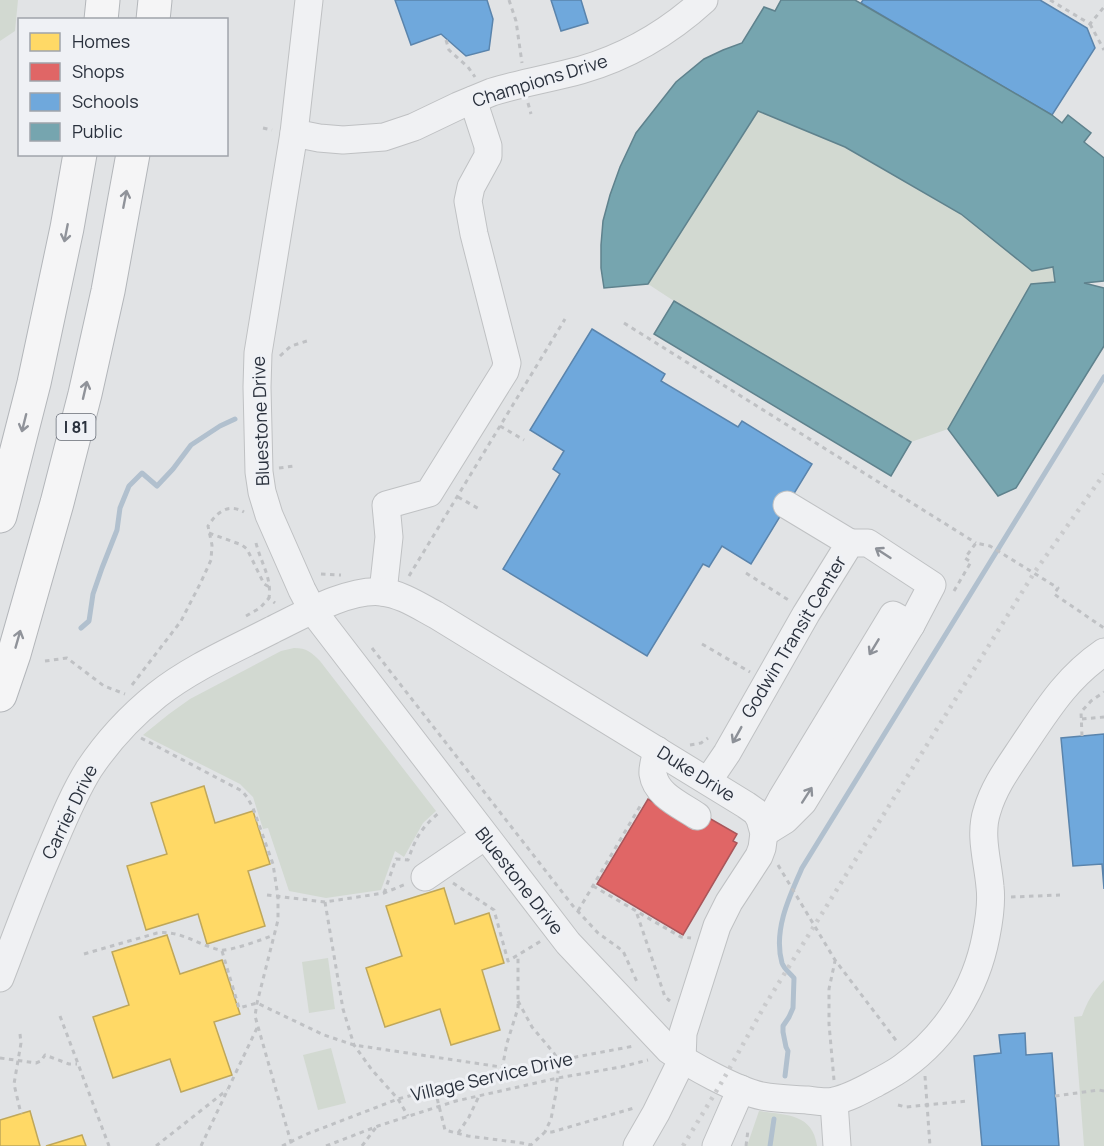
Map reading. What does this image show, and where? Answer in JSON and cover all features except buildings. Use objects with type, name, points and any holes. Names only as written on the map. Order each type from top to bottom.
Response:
[{"type":"highway","points":[[101,18],[103,0]]},
{"type":"highway","points":[[153,18],[155,0]]},
{"type":"highway","points":[[0,516],[34,383],[68,228],[80,156]]},
{"type":"highway","name":"I 81","points":[[0,695],[57,503],[85,394],[108,291],[133,156]]},
{"type":"street","name":"Bluestone Drive","points":[[309,0],[294,133],[258,353],[259,471],[269,515],[313,611],[568,943],[669,1050],[682,1060],[741,1089],[760,1095],[793,1100],[829,1092],[858,1093],[903,1068],[930,1045],[967,995],[986,938],[990,914],[990,890],[983,836],[986,812],[997,784],[1049,706],[1070,680],[1092,660],[1102,643]]},
{"type":"street","name":"Champions Drive","points":[[294,133],[343,140],[384,137],[414,128],[476,90],[506,88],[579,71],[618,56],[659,35],[704,0]]},
{"type":"street","points":[[383,592],[389,537],[386,505],[429,493],[505,371],[507,363],[474,234],[468,201],[471,187],[488,156],[476,90]]},
{"type":"street","points":[[787,505],[850,543]]},
{"type":"street","name":"Godwin Transit Center","points":[[708,781],[727,753],[850,543],[868,543],[943,589]]},
{"type":"street","points":[[764,832],[785,820],[803,802],[911,626],[943,589]]},
{"type":"street","name":"Duke Drive","points":[[313,611],[352,594],[383,592],[397,596],[436,615],[756,812],[764,832]]},
{"type":"street","name":"Carrier Drive","points":[[0,978],[70,804],[89,770],[111,741],[157,695],[180,679],[313,611]]},
{"type":"street","points":[[637,1146],[682,1060],[683,1033],[717,926],[736,890],[759,856],[764,832],[782,798],[893,615],[911,626]]},
{"type":"street","points":[[657,750],[653,773],[659,789],[697,816]]},
{"type":"street","points":[[436,878],[485,836]]},
{"type":"street","points":[[716,1146],[741,1089]]},
{"type":"street","points":[[829,1092],[837,1146]]},
{"type":"path","points":[[509,0],[516,21],[523,67]]},
{"type":"path","points":[[1050,0],[1090,24],[1104,50]]},
{"type":"path","points":[[1090,24],[1104,7]]},
{"type":"path","points":[[446,40],[449,50],[468,67],[476,90]]},
{"type":"path","points":[[408,578],[565,319]]},
{"type":"path","points":[[624,323],[976,543],[990,546],[1058,588],[1054,594],[1104,628],[1102,643]]},
{"type":"path","points":[[277,359],[291,346],[307,341]]},
{"type":"path","points":[[500,426],[524,440]]},
{"type":"path","points":[[458,496],[481,510]]},
{"type":"path","points":[[127,698],[128,690],[180,621],[201,582],[211,560],[212,545],[208,526],[213,519],[228,508],[236,508],[247,514]]},
{"type":"path","points":[[209,533],[247,549],[264,584],[271,588]]},
{"type":"path","points":[[239,620],[260,608],[269,598],[271,588],[254,536]]},
{"type":"path","points":[[943,589],[971,562],[965,558],[976,543]]},
{"type":"path","points":[[746,573],[791,602]]},
{"type":"path","points":[[269,598],[275,603]]},
{"type":"path","points":[[702,644],[767,682]]},
{"type":"path","points":[[371,648],[578,912],[598,933],[623,951],[641,990]]},
{"type":"path","points":[[45,661],[67,658],[104,686],[123,693]]},
{"type":"path","points":[[1082,736],[1081,712],[1104,692]]},
{"type":"path","points":[[1082,718],[1104,717]]},
{"type":"path","points":[[687,745],[701,743],[712,732]]},
{"type":"path","points":[[136,736],[242,792],[248,797],[253,808],[273,864],[278,897],[278,921],[255,1016],[292,1144]]},
{"type":"path","points":[[574,918],[648,794]]},
{"type":"path","points":[[267,895],[325,902],[384,893],[396,859],[408,860],[421,830],[442,811]]},
{"type":"path","points":[[775,860],[835,960],[829,989],[829,1024],[834,1081],[829,1092]]},
{"type":"path","points":[[436,878],[494,910],[508,961],[543,940]]},
{"type":"path","points":[[593,886],[681,937],[689,937],[697,942]]},
{"type":"path","points":[[1019,897],[1060,895]]},
{"type":"path","points":[[325,902],[343,1009],[354,1045],[372,1070],[398,1099],[408,1116]]},
{"type":"path","points":[[636,912],[665,997],[670,1001]]},
{"type":"path","points":[[84,954],[167,932],[180,934],[222,951],[274,935]]},
{"type":"path","points":[[222,951],[239,1008],[257,1003],[324,1035],[354,1045],[502,1069],[518,1008],[518,956]]},
{"type":"path","points":[[435,1090],[444,1130],[531,1146],[545,1132],[551,1119],[559,1061],[532,1027],[518,1000]]},
{"type":"path","points":[[60,1016],[109,1146]]},
{"type":"path","points":[[201,1146],[258,1027]]},
{"type":"path","points":[[20,1034],[21,1043],[14,1084],[21,1114]]},
{"type":"path","name":"Village Service Drive","points":[[282,1146],[292,1144],[398,1099],[502,1069],[559,1061],[638,1045]]},
{"type":"path","points":[[0,1058],[36,1063],[41,1061],[45,1055],[69,1064],[77,1064]]},
{"type":"path","points":[[326,1146],[439,1106],[648,1060]]},
{"type":"path","points":[[156,1146],[229,1089]]},
{"type":"path","points":[[1055,1096],[1104,1091]]},
{"type":"path","points":[[458,1133],[479,1096]]},
{"type":"path","points":[[898,1105],[906,1107],[968,1101]]},
{"type":"path","points":[[545,1132],[552,1132],[633,1107],[638,1108]]},
{"type":"path","points":[[362,1146],[378,1126]]},
{"type":"shaded area","points":[[0,0],[18,0],[15,31],[0,41]]},
{"type":"shaded area","points":[[781,0],[855,0],[1061,122],[1068,115],[1091,133],[1084,142],[1104,158],[1104,281],[1086,283],[1104,346],[1016,488],[998,496],[948,429],[911,442],[891,476],[674,301],[648,284],[604,288],[601,268],[603,221],[620,167],[636,133],[676,82],[704,59],[742,43],[764,7],[774,11]]},
{"type":"shaded area","points":[[294,648],[308,651],[320,661],[436,811],[423,823],[404,857],[395,851],[381,890],[326,898],[289,891],[268,828],[263,829],[253,797],[240,784],[143,735],[190,699],[281,651]]},
{"type":"shaded area","points":[[328,958],[335,1009],[309,1013],[302,962]]},
{"type":"shaded area","points":[[1104,980],[1104,1146],[1084,1146],[1074,1017],[1082,1016],[1091,997]]},
{"type":"shaded area","points":[[331,1048],[346,1103],[318,1110],[303,1055]]},
{"type":"shaded area","points":[[759,1111],[788,1115],[804,1121],[810,1127],[817,1146],[747,1146]]},
{"type":"waterway","points":[[785,1076],[788,1051],[783,1026],[793,1008],[794,978],[782,963],[780,939],[784,914],[802,868],[1104,377]]},
{"type":"waterway","points":[[81,628],[89,621],[93,594],[117,530],[120,508],[129,486],[142,473],[157,486],[191,445],[235,419]]},
{"type":"waterway","points":[[770,1146],[774,1119]]},
{"type":"railway","points":[[683,1146],[765,1005],[1034,573],[1104,474]]}]
